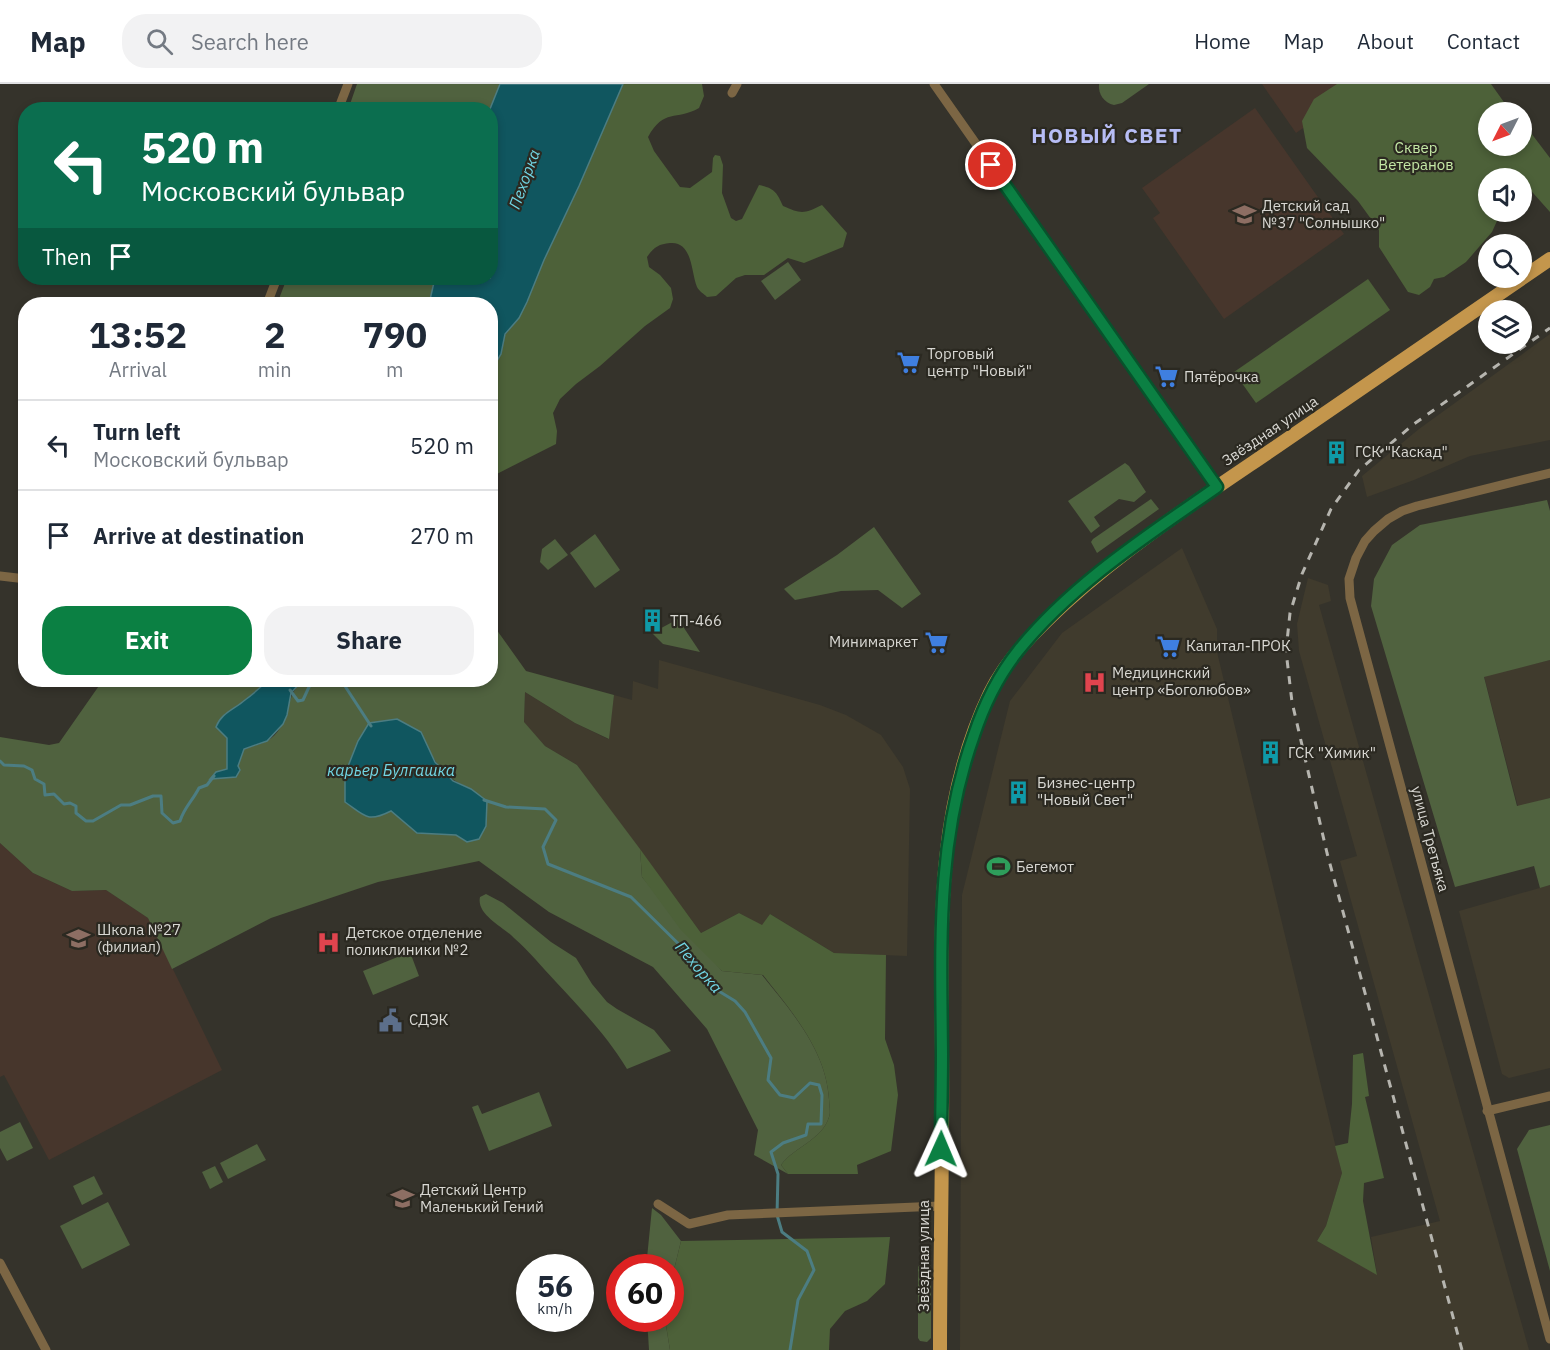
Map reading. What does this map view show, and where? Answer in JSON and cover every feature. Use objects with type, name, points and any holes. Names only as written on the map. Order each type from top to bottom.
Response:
[{"type":"main road","name":"Звёздная улица","points":[[940,1350],[942,1054],[940,969],[943,881],[948,834],[960,772],[991,691],[1018,652],[1045,621],[1104,568],[1217,487],[1550,259]]},
{"type":"street","points":[[341,102],[348,84]]},
{"type":"street","points":[[732,93],[737,84]]},
{"type":"street","points":[[934,84],[1217,487]]},
{"type":"street","name":"улица Третьяка","points":[[1550,473],[1402,511],[1374,531],[1365,541],[1348,579],[1350,598],[1550,1339]]},
{"type":"street","points":[[0,576],[18,578]]},
{"type":"street","points":[[1487,1111],[1550,1096]]},
{"type":"street","points":[[658,1204],[690,1224],[728,1215],[940,1206]]},
{"type":"street","points":[[0,1263],[46,1350]]},
{"type":"shaded area","points":[[1262,84],[1367,84],[1296,133]]},
{"type":"shaded area","name":"Детский сад №37 \"Солнышко\"","points":[[1255,108],[1344,234],[1224,319],[1153,218],[1160,213],[1142,188]]},
{"type":"shaded area","points":[[1550,334],[1550,440],[1470,456],[1367,497],[1362,476],[1419,429],[1522,354],[1532,354],[1532,347]]},
{"type":"shaded area","points":[[1182,548],[1217,629],[1217,652],[1342,1173],[1326,1226],[1317,1241],[1377,1274],[1371,1237],[1440,1221],[1340,861],[1357,856],[1299,651],[1297,624],[1308,578],[1328,585],[1331,601],[1319,605],[1529,1350],[960,1350],[962,895],[1010,701],[1062,633]]},
{"type":"shaded area","points":[[659,660],[820,705],[846,715],[881,735],[903,767],[910,789],[907,956],[834,953],[770,914],[762,926],[739,913],[701,933],[577,765],[545,746],[524,723],[525,692],[575,723],[608,739],[614,695],[632,700],[633,681],[658,689]]},
{"type":"shaded area","points":[[1550,660],[1550,798],[1518,807],[1484,676]]},
{"type":"shaded area","points":[[0,843],[33,873],[72,891],[106,890],[148,918],[222,1070],[49,1160],[4,1075],[0,1077]]},
{"type":"shaded area","points":[[1550,885],[1550,1068],[1509,1078],[1502,1074],[1459,911]]},
{"type":"green space","points":[[357,84],[500,84],[493,102],[351,102]]},
{"type":"green space","points":[[623,84],[702,84],[704,96],[699,108],[659,122],[648,137],[654,151],[680,187],[690,188],[712,172],[713,158],[715,155],[720,156],[723,165],[722,193],[731,218],[736,221],[742,219],[759,185],[772,189],[783,206],[794,210],[802,212],[822,205],[847,233],[843,247],[804,263],[788,258],[764,275],[745,275],[736,278],[716,296],[707,297],[697,287],[690,259],[683,247],[670,243],[657,247],[647,257],[649,267],[660,275],[671,288],[673,299],[670,308],[645,326],[560,399],[553,413],[557,431],[556,444],[498,473],[498,359],[505,335],[519,318],[527,302]]},
{"type":"green space","points":[[1099,84],[1149,84],[1122,103],[1114,105],[1102,98]]},
{"type":"green space","name":"Сквер Ветеранов","points":[[1337,84],[1491,84],[1504,102],[1478,102],[1478,156],[1532,156],[1532,134],[1550,158],[1550,212],[1532,192],[1532,168],[1478,168],[1478,222],[1496,222],[1492,232],[1478,234],[1478,248],[1466,262],[1444,277],[1434,279],[1430,287],[1419,295],[1408,292],[1379,247],[1379,230],[1358,201],[1307,148],[1302,121],[1314,99]]},
{"type":"green space","points":[[788,262],[801,280],[775,300],[761,281]]},
{"type":"green space","points":[[1368,279],[1390,310],[1256,403],[1234,372]]},
{"type":"green space","points":[[284,285],[433,285],[431,297],[280,297]]},
{"type":"green space","points":[[1125,463],[1146,492],[1134,502],[1119,499],[1094,517],[1100,526],[1091,533],[1068,501]]},
{"type":"green space","points":[[1151,499],[1159,509],[1097,553],[1091,542],[1093,539]]},
{"type":"green space","points":[[1547,500],[1550,511],[1550,660],[1484,677],[1517,806],[1550,798],[1550,885],[1540,888],[1534,866],[1455,887],[1371,606],[1374,579],[1392,545],[1420,525]]},
{"type":"green space","points":[[874,527],[921,594],[902,608],[878,590],[841,591],[795,600],[784,589],[837,555]]},
{"type":"green space","points":[[595,534],[620,570],[595,588],[570,553]]},
{"type":"green space","points":[[555,539],[568,555],[548,570],[540,562],[542,549]]},
{"type":"green space","points":[[678,619],[700,652],[663,644],[652,633]]},
{"type":"green space","points":[[498,632],[526,671],[614,695],[609,739],[575,723],[525,692],[524,722],[545,746],[577,765],[640,849],[642,877],[722,971],[762,975],[805,1032],[821,1064],[826,1081],[830,1113],[820,1132],[781,1165],[788,1174],[754,1155],[758,1130],[707,1029],[653,967],[549,912],[479,861],[378,882],[271,918],[172,969],[148,918],[106,890],[72,891],[33,873],[0,843],[0,737],[49,745],[59,743],[98,687],[260,687],[225,714],[221,732],[227,738],[227,770],[216,772],[240,771],[238,766],[244,748],[262,744],[280,729],[297,687],[498,687]],"holes":[[[378,722],[421,732],[430,752],[445,773],[471,789],[456,835],[417,833],[391,811],[369,723]]]},
{"type":"green space","points":[[640,849],[701,933],[739,913],[762,925],[770,914],[834,953],[886,955],[885,1039],[894,1065],[898,1095],[891,1151],[857,1165],[858,1174],[788,1174],[781,1165],[820,1132],[830,1115],[826,1081],[814,1048],[795,1017],[763,975],[722,971],[681,930],[642,877]]},
{"type":"green space","points":[[486,894],[503,903],[551,942],[576,958],[592,984],[607,1002],[654,1030],[671,1051],[627,1069],[603,1034],[525,948],[486,915],[480,903],[480,897]]},
{"type":"green space","points":[[410,952],[419,976],[373,995],[363,971]]},
{"type":"green space","points":[[1363,1053],[1369,1096],[1365,1097],[1384,1178],[1364,1183],[1363,1201],[1377,1275],[1317,1241],[1326,1226],[1342,1173],[1335,1146],[1348,1143],[1353,1055]]},
{"type":"green space","points":[[539,1092],[552,1126],[489,1151],[472,1107],[478,1105],[482,1114]]},
{"type":"green space","points":[[20,1122],[33,1148],[7,1161],[0,1148],[0,1132]]},
{"type":"green space","points":[[1550,1125],[1550,1271],[1517,1149],[1529,1130]]},
{"type":"green space","points":[[257,1144],[266,1160],[228,1179],[220,1163]]},
{"type":"green space","points":[[215,1166],[223,1182],[210,1189],[202,1172]]},
{"type":"green space","points":[[94,1176],[103,1194],[82,1205],[73,1186]]},
{"type":"green space","points":[[108,1202],[130,1245],[82,1269],[60,1226]]},
{"type":"green space","points":[[652,1208],[661,1215],[681,1241],[678,1254],[647,1254]]},
{"type":"green space","points":[[890,1237],[885,1284],[867,1301],[845,1311],[830,1329],[829,1350],[670,1350],[667,1332],[684,1332],[684,1254],[678,1254],[681,1241]]},
{"type":"green space","points":[[923,1262],[930,1264],[931,1267],[931,1338],[927,1342],[920,1341],[918,1338],[918,1267]]},
{"type":"green space","points":[[648,1332],[667,1332],[670,1350],[649,1350]]},
{"type":"water","points":[[500,84],[623,84],[527,302],[519,318],[505,334],[498,359],[498,297],[431,297],[433,285],[498,285],[498,102],[493,102]]},
{"type":"water","points":[[260,687],[296,687],[291,693],[283,724],[267,741],[244,749],[238,766],[240,770],[236,777],[210,779],[216,772],[227,769],[227,738],[216,727],[218,722]]},
{"type":"water","name":"карьер Булгашка","points":[[397,719],[421,732],[435,762],[453,781],[471,789],[487,801],[486,826],[479,839],[467,842],[456,835],[417,833],[391,811],[371,817],[362,814],[345,802],[345,774],[358,741],[369,723]]},
{"type":"waterway","name":"Пехорка","points":[[290,690],[298,701],[303,700],[309,687]]},
{"type":"waterway","name":"Пехорка","points":[[346,687],[371,726]]},
{"type":"waterway","points":[[0,761],[4,765],[24,766],[32,770],[35,779],[44,784],[45,795],[54,794],[64,804],[70,803],[76,806],[76,813],[86,821],[93,821],[121,805],[130,805],[153,796],[161,796],[162,813],[173,823],[180,821],[199,788],[207,785],[214,776]]},
{"type":"waterway","name":"Пехорка","points":[[484,800],[506,807],[545,809],[556,820],[543,847],[548,864],[631,897],[697,962],[712,987],[735,1001],[745,1012],[771,1058],[768,1080],[780,1095],[794,1098],[810,1083],[819,1085],[822,1095],[821,1124],[808,1124],[806,1135],[783,1143],[771,1152],[778,1174],[777,1215],[782,1232],[807,1251],[814,1270],[798,1300],[790,1350]]},
{"type":"railway","points":[[1462,1350],[1327,853],[1292,702],[1286,651],[1290,613],[1302,574],[1331,509],[1359,470],[1414,424],[1550,328]]},
{"type":"place","name":"Детский сад №37 \"Солнышко\"","points":[[1244,215]]},
{"type":"place","name":"Торговый центр \"Новый\"","points":[[909,363]]},
{"type":"place","name":"Пятёрочка","points":[[1166,377]]},
{"type":"place","name":"ГСК \"Каскад\"","points":[[1337,452]]},
{"type":"place","name":"ТП-466","points":[[652,621]]},
{"type":"place","name":"Минимаркет","points":[[936,642]]},
{"type":"place","name":"Капитал-ПРОК","points":[[1168,646]]},
{"type":"place","name":"Медицинский центр «Боголюбов»","points":[[1094,682]]},
{"type":"place","name":"ГСК \"Химик\"","points":[[1270,753]]},
{"type":"place","name":"Бизнес-центр \"Новый Свет\"","points":[[1019,792]]},
{"type":"place","name":"Бегемот","points":[[998,867]]},
{"type":"place","name":"Школа №27 (филиал)","points":[[79,939]]},
{"type":"place","name":"Детское отделение поликлиники №2","points":[[328,942]]},
{"type":"place","name":"СДЭК","points":[[391,1020]]},
{"type":"place","name":"Детский Центр Маленький Гений","points":[[402,1199]]},
{"type":"district","name":"НОВЫЙ СВЕТ","points":[[1107,136]]},
{"type":"route","points":[[941,1149],[940,969],[943,881],[948,834],[960,772],[991,691],[1018,652],[1045,621],[1104,568],[1217,487],[991,165]]}]
